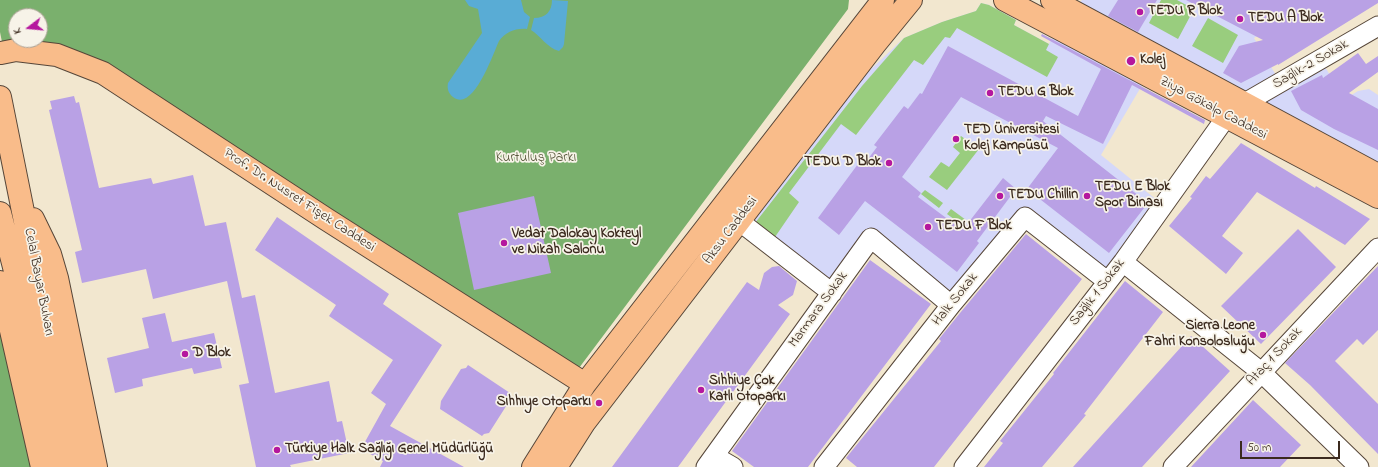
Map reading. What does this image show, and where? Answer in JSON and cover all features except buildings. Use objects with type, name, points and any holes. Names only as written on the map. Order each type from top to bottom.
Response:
[{"type":"main road","name":"Aksu Caddesi","points":[[533,467],[586,384],[884,0]]},
{"type":"main road","name":"Aksu Caddesi","points":[[556,467],[584,423],[875,44],[911,0]]},
{"type":"main road","name":"Ziya Gökalp Caddesi","points":[[1006,0],[1235,110],[1378,175]]},
{"type":"main road","name":"Ziya Gökalp Caddesi","points":[[1063,2],[1235,110],[1378,197]]},
{"type":"main road","name":"Prof. Dr. Nusret Fişek Caddesi","points":[[1,53],[16,50],[57,55],[103,73],[326,219],[586,384]]},
{"type":"main road","name":"Celal Bayar Bulvarı","points":[[0,97],[22,202],[16,270],[57,467]]},
{"type":"main road","points":[[22,202],[50,254],[57,278],[96,467]]},
{"type":"main road","name":"Celal Bayar Bulvarı","points":[[0,213],[16,270],[77,467]]},
{"type":"main road","points":[[16,270],[42,467]]},
{"type":"street","name":"Sağlık-2 Sokak","points":[[1235,110],[1378,26]]},
{"type":"street","name":"Sağlık 1 Sokak","points":[[964,467],[1123,262],[1235,110]]},
{"type":"street","name":"Halk Sokak","points":[[824,467],[951,305],[1025,217],[1107,281]]},
{"type":"street","points":[[739,221],[832,293]]},
{"type":"street","name":"Marmara Sokak","points":[[710,461],[871,238],[951,305]]},
{"type":"street","name":"Ataç 1 Sokak","points":[[1173,467],[1378,248]]},
{"type":"street","points":[[1123,262],[1261,372],[1360,467]]},
{"type":"street","points":[[710,461],[733,467]]},
{"type":"shaded area","name":"TED Üniversitesi Kolej Kampüsü","points":[[1082,0],[1315,0],[1254,38],[1280,82],[1320,59],[1345,99],[1358,91],[1369,89],[1378,95],[1378,175],[1148,75],[1101,155],[1163,205],[1107,281],[1025,217],[951,305],[871,238],[832,293],[739,221],[814,123],[904,38],[942,22],[976,11],[981,3],[989,5],[1016,20],[1014,25],[1049,44],[1058,27]]},
{"type":"green space","name":"Kurtuluş Parkı","points":[[0,0],[849,0],[848,9],[579,368],[103,73],[4,52],[0,32]]},
{"type":"green space","points":[[1161,0],[1177,0],[1194,9],[1178,39],[1149,23]]},
{"type":"green space","points":[[981,3],[989,5],[1016,20],[1014,25],[1049,44],[1046,50],[1058,57],[1047,77],[957,28],[950,38],[945,37],[923,65],[914,60],[856,135],[841,124],[789,193],[799,202],[775,237],[755,223],[862,86],[904,38],[942,22],[976,11]]},
{"type":"green space","points":[[1208,18],[1238,35],[1223,63],[1192,46]]},
{"type":"green space","points":[[961,136],[979,149],[947,190],[929,177],[941,162],[949,167],[960,153],[953,147]]},
{"type":"green space","points":[[925,190],[943,203],[939,208],[921,194]]},
{"type":"green space","points":[[951,209],[966,220],[962,225],[947,214]]},
{"type":"green space","points":[[0,318],[35,467],[0,467]]},
{"type":"water","points":[[465,0],[521,0],[524,12],[530,17],[527,29],[511,31],[499,41],[487,69],[475,90],[468,97],[460,100],[450,94],[448,83],[482,33],[478,9],[469,6]]},
{"type":"water","points":[[552,0],[568,1],[564,44],[559,51],[548,45],[531,30],[534,18],[542,17],[548,13]]},
{"type":"place","name":"TEDU R Blok","points":[[1140,12]]},
{"type":"place","name":"TEDU A Blok","points":[[1240,19]]},
{"type":"place","name":"Kolej","points":[[1131,61]]},
{"type":"place","name":"TEDU G Blok","points":[[990,93]]},
{"type":"place","name":"TED Üniversitesi Kolej Kampüsü","points":[[956,139]]},
{"type":"place","name":"TEDU D Blok","points":[[889,163]]},
{"type":"place","name":"TEDU Chillin","points":[[1000,196]]},
{"type":"place","name":"TEDU E Blok Spor Binası","points":[[1087,196]]},
{"type":"place","name":"TEDU F Blok","points":[[928,227]]},
{"type":"place","name":"Vedat Dalokay Kokteyl ve Nikah Salonu","points":[[504,243]]},
{"type":"place","name":"Sierra Leone Fahri Konsolosluğu","points":[[1263,335]]},
{"type":"place","name":"D Blok","points":[[185,354]]},
{"type":"place","name":"Sıhhiye Çok Katlı Otoparkı","points":[[701,390]]},
{"type":"place","name":"Sıhhıye Otoparkı","points":[[599,403]]},
{"type":"place","name":"Türkiye Halk Sağlığı Genel Müdürlüğü","points":[[277,450]]}]
